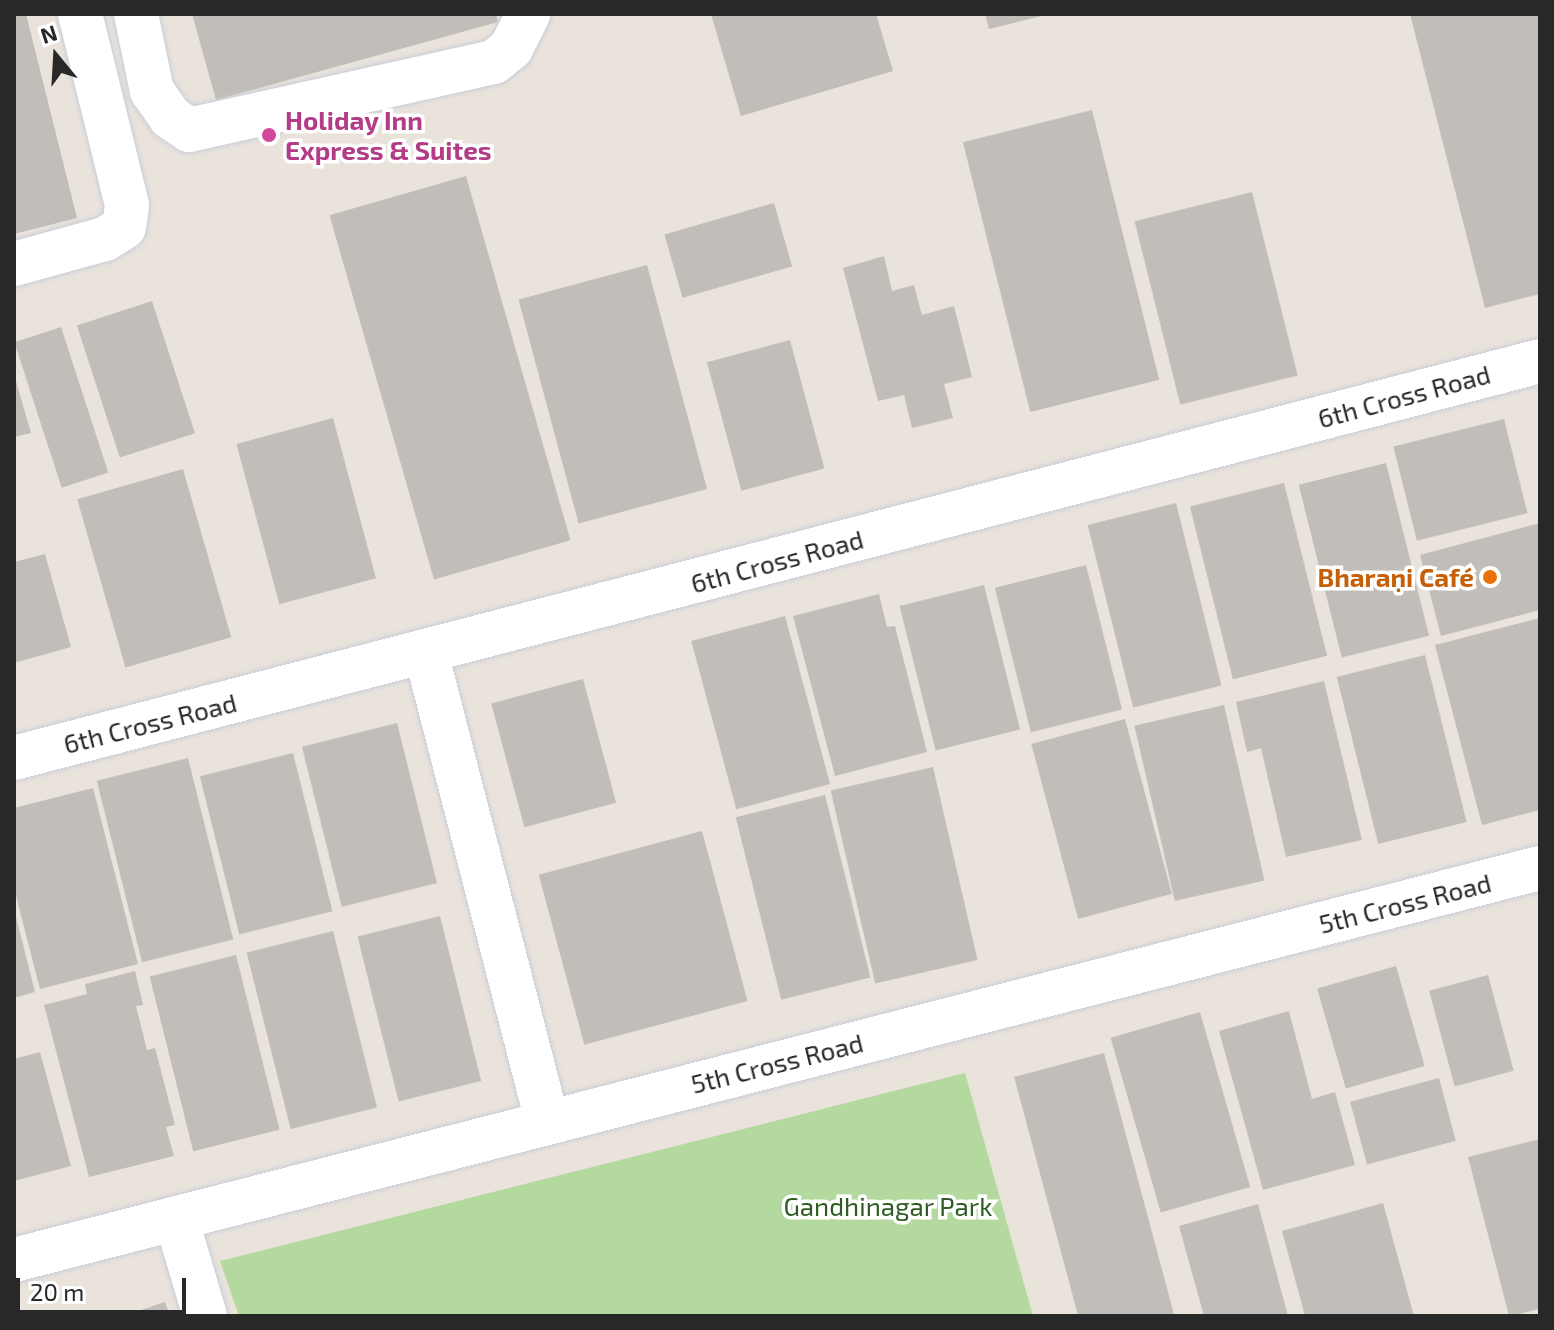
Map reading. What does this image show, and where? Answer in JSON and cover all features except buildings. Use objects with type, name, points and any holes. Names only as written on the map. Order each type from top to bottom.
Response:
[{"type":"street","points":[[14,264],[105,239],[124,227],[127,205],[80,14]]},
{"type":"street","points":[[136,14],[152,91],[170,117],[189,130],[494,62],[511,48],[528,14]]},
{"type":"street","name":"6th Cross Road","points":[[14,758],[1540,361]]},
{"type":"street","points":[[426,653],[547,1122]]},
{"type":"street","name":"5th Cross Road","points":[[14,1260],[1540,868]]},
{"type":"street","points":[[176,1218],[205,1316]]},
{"type":"green space","name":"Gandhinagar Park","points":[[965,1073],[1033,1316],[239,1316],[220,1261]]},
{"type":"place","name":"Holiday Inn Express & Suites","points":[[269,135]]},
{"type":"place","name":"Bharaṇi Café","points":[[1490,577]]}]
